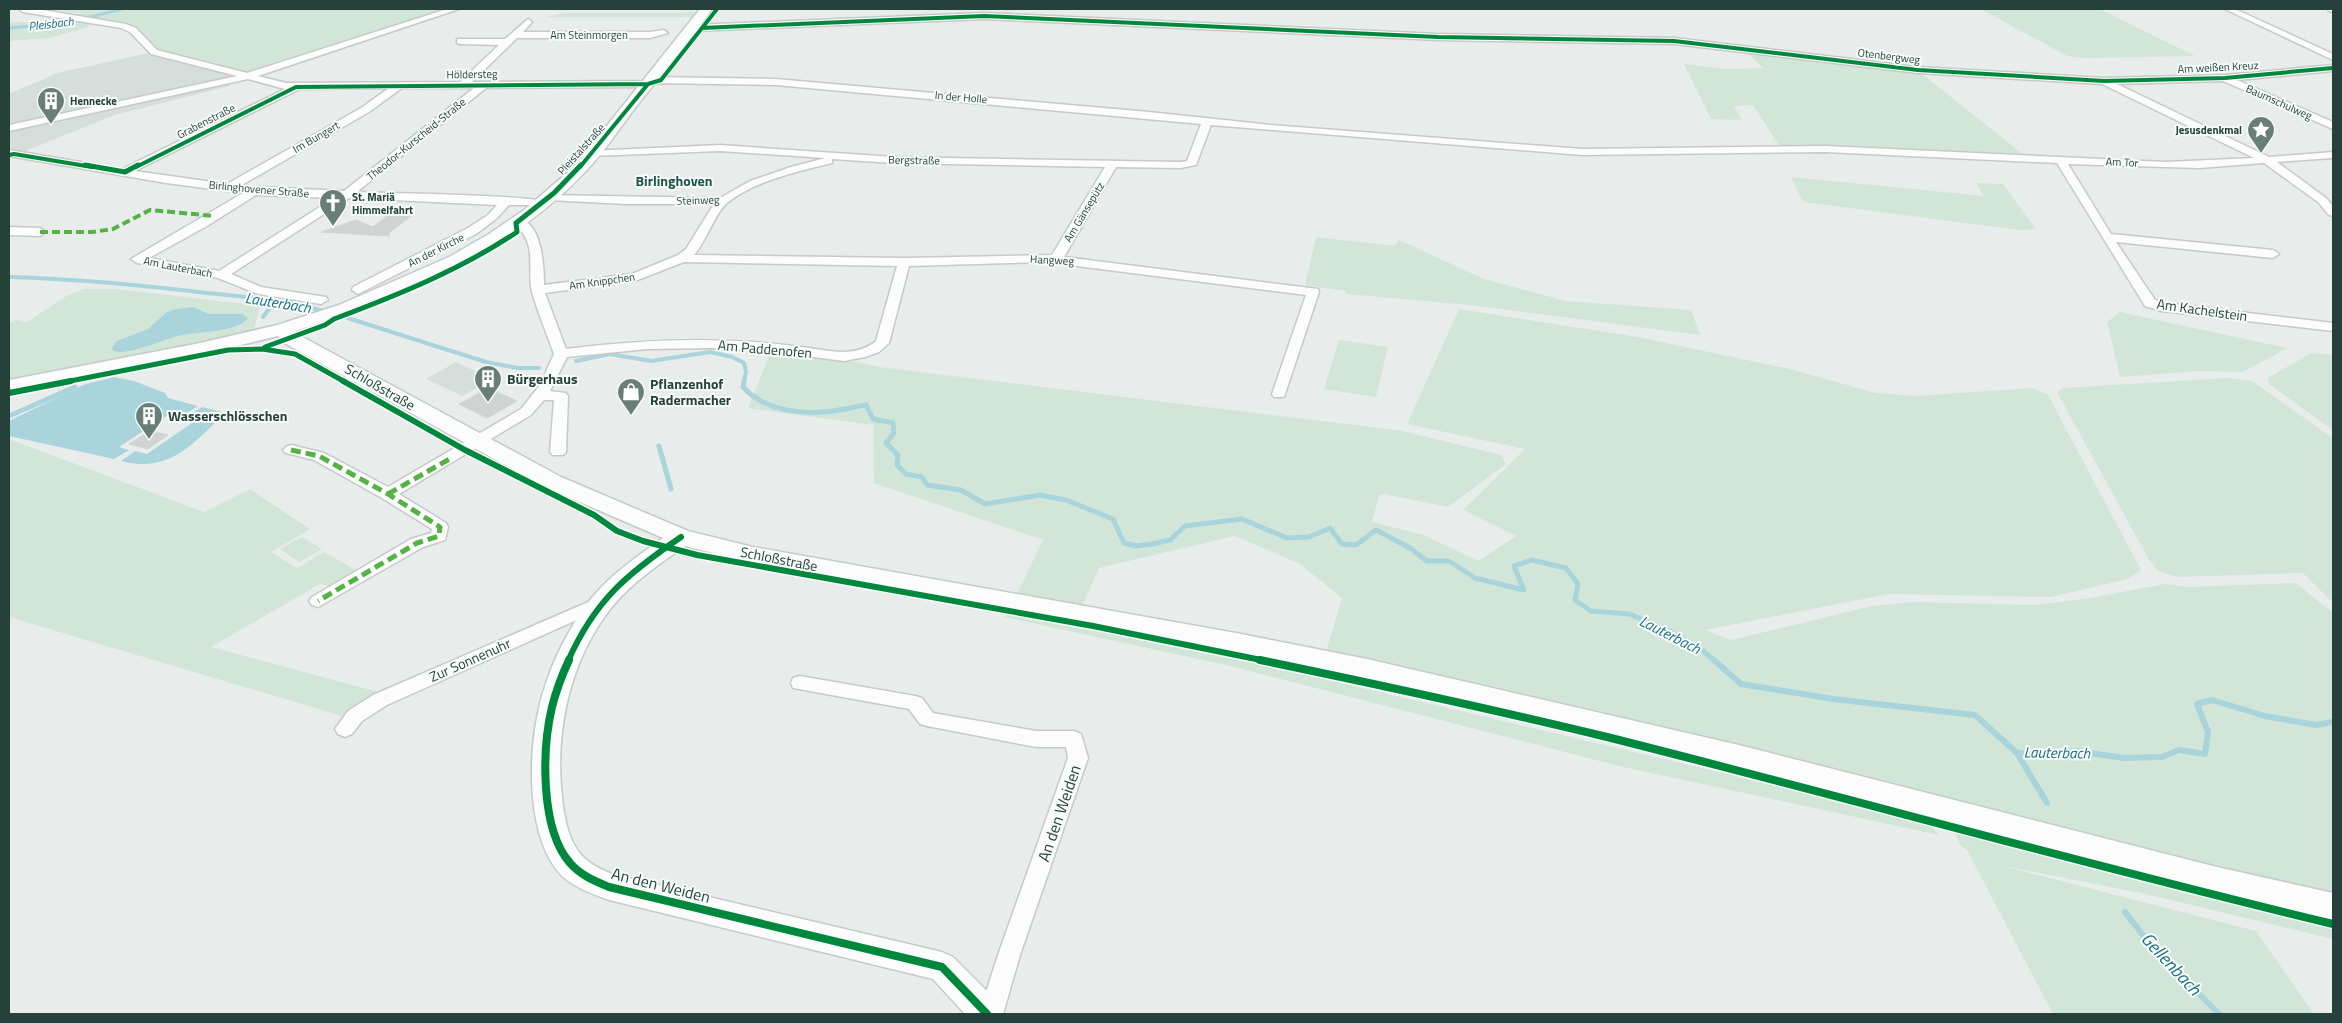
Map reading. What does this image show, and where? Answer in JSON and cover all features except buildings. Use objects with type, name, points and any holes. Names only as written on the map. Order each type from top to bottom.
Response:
[{"type":"main road","name":"Pleistalstraße","points":[[9,386],[200,349],[284,329],[321,309],[345,308],[455,261],[516,223],[546,200],[579,170],[693,28],[706,9]]},
{"type":"main road","name":"Schloßstraße","points":[[284,329],[290,338],[554,482],[681,537],[753,555],[1236,642],[1367,669],[1597,721],[2204,877],[2333,907]]},
{"type":"main road","name":"An den Weiden","points":[[681,537],[623,581],[602,602],[568,660],[552,707],[548,730],[547,788],[550,819],[554,834],[568,861],[580,873],[610,887],[942,967],[987,1014]]},
{"type":"street","name":"Höldersteg","points":[[23,9],[129,28],[154,52],[246,77],[296,87],[650,82]]},
{"type":"street","points":[[9,128],[246,77],[455,9]]},
{"type":"street","points":[[2229,9],[2333,57]]},
{"type":"street","name":"Otenbergweg","points":[[693,28],[984,16],[1438,37],[1674,41],[1918,70],[2104,81]]},
{"type":"street","points":[[463,84],[528,22]]},
{"type":"street","name":"Am Steinmorgen","points":[[514,35],[650,35],[664,33]]},
{"type":"street","points":[[460,41],[506,42]]},
{"type":"street","name":"Am weißen Kreuz","points":[[2104,81],[2225,78],[2333,68]]},
{"type":"street","name":"Baumschulweg","points":[[2225,78],[2333,126]]},
{"type":"street","points":[[2104,81],[2265,159],[2322,200],[2333,213]]},
{"type":"street","name":"In der Holle","points":[[650,82],[776,82],[1271,128],[1582,152],[1826,149],[1911,152]]},
{"type":"street","name":"Theodor-Kurscheid-Straße","points":[[221,275],[346,195],[484,84]]},
{"type":"street","name":"Im Bungert","points":[[230,188],[365,110],[400,85]]},
{"type":"street","name":"Grabenstraße","points":[[125,172],[296,87]]},
{"type":"street","name":"Bergstraße","points":[[592,153],[712,148],[839,157],[1181,165],[1192,163],[1207,121]]},
{"type":"street","name":"Am Tor","points":[[1911,152],[2166,165],[2199,165],[2333,155]]},
{"type":"street","name":"Birlinghovener Straße","points":[[10,154],[254,191],[546,200]]},
{"type":"street","name":"Steinweg","points":[[546,200],[722,201],[754,183],[839,157]]},
{"type":"street","name":"Am Kachelstein","points":[[2060,159],[2147,301],[2155,306],[2333,327]]},
{"type":"street","name":"Am Gänsepütz","points":[[1056,259],[1112,164]]},
{"type":"street","name":"Am Lauterbach","points":[[254,191],[214,216],[137,259],[221,275],[258,290],[321,309]]},
{"type":"street","name":"An der Kirche","points":[[358,290],[472,231],[492,218],[507,200]]},
{"type":"street","name":"Am Knippchen","points":[[538,290],[635,277],[682,258],[691,251],[722,201]]},
{"type":"street","points":[[388,494],[479,442],[526,412],[540,395],[555,370],[561,354],[538,290],[538,264],[535,245],[526,228],[516,223]]},
{"type":"street","points":[[9,231],[40,232]]},
{"type":"street","points":[[2107,237],[2273,254]]},
{"type":"street","name":"Hangweg","points":[[682,258],[758,261],[904,262],[1056,259],[1312,292],[1297,344],[1279,394]]},
{"type":"street","name":"Am Paddenofen","points":[[561,354],[611,347],[672,344],[735,344],[844,356],[860,355],[874,350],[882,343],[904,262]]},
{"type":"street","points":[[540,395],[561,396],[558,452]]},
{"type":"street","points":[[291,450],[319,456],[388,494],[440,527],[439,536],[416,543],[318,601]]},
{"type":"street","name":"Zur Sonnenuhr","points":[[345,729],[355,716],[380,700],[602,602]]},
{"type":"street","name":"An den Weiden","points":[[800,683],[915,703],[926,719],[1036,739],[1074,739],[1078,758],[1009,955],[992,1014]]},
{"type":"shaded area","points":[[149,53],[236,77],[9,127],[9,94],[57,73]]},
{"type":"shaded area","points":[[229,83],[230,86],[115,115],[23,152],[9,148],[9,129]]},
{"type":"shaded area","points":[[456,362],[493,379],[462,396],[426,379]]},
{"type":"green space","points":[[48,9],[445,9],[248,72],[163,52],[154,46],[134,25],[77,15],[79,13]]},
{"type":"green space","points":[[1981,9],[2100,9],[2195,56],[2085,58],[2067,56]]},
{"type":"green space","points":[[695,11],[692,17],[545,17],[565,13],[682,13]]},
{"type":"green space","points":[[69,18],[90,23],[88,27],[50,38],[9,41],[9,22],[48,22]]},
{"type":"green space","points":[[1745,51],[1918,71],[2023,154],[1841,146],[1780,147],[1753,105],[1734,106],[1742,120],[1711,119],[1684,64],[1727,69],[1763,68]]},
{"type":"green space","points":[[1791,177],[1984,196],[1976,183],[2003,184],[2036,229],[2020,230],[1803,202]]},
{"type":"green space","points":[[1316,237],[1395,246],[1399,240],[1484,279],[1566,301],[1691,310],[1700,335],[1470,305],[1346,294],[1345,291],[1305,285]]},
{"type":"green space","points":[[84,289],[117,289],[260,306],[253,333],[136,359],[9,381],[9,324],[16,320],[27,322],[68,295]]},
{"type":"green space","points":[[1459,309],[1638,337],[1790,369],[1876,393],[1916,396],[2032,388],[2048,395],[2141,570],[2128,579],[2051,597],[1889,594],[1705,630],[1731,640],[1872,606],[1912,602],[2035,605],[2090,598],[2165,584],[2189,587],[2296,583],[2333,613],[2333,903],[2211,876],[1326,652],[1342,598],[1300,564],[1235,536],[1099,568],[1082,606],[1016,596],[1043,540],[874,483],[873,425],[748,408],[771,352],[1403,431],[1501,455],[1506,464],[1448,507],[1383,494],[1379,496],[1372,522],[1424,535],[1478,561],[1516,536],[1463,510],[1525,449],[1407,424]]},
{"type":"green space","points":[[2120,312],[2287,348],[2243,372],[2199,371],[2120,377],[2107,322]]},
{"type":"green space","points":[[1339,340],[1388,347],[1376,397],[1324,389]]},
{"type":"green space","points":[[2311,353],[2333,355],[2333,430],[2269,384],[2268,378]]},
{"type":"green space","points":[[2228,378],[2252,381],[2333,438],[2333,603],[2303,573],[2176,577],[2158,571],[2149,560],[2057,392],[2064,388]]},
{"type":"green space","points":[[9,439],[204,512],[250,489],[310,529],[271,552],[297,568],[324,552],[359,572],[334,587],[320,584],[211,647],[382,693],[342,716],[9,617]]},
{"type":"green space","points":[[302,537],[322,549],[299,562],[280,549]]},
{"type":"green space","points":[[1008,611],[1231,657],[1927,821],[1939,835],[1623,767],[1230,666],[1005,617]]},
{"type":"green space","points":[[1954,831],[2333,928],[2333,939],[2146,894],[1999,865],[2256,931],[2314,1014],[2053,1014],[1967,850],[1961,846]]},
{"type":"water","points":[[193,307],[209,314],[242,314],[248,318],[243,323],[227,329],[181,335],[129,351],[117,352],[111,349],[117,341],[148,329],[167,312]]},
{"type":"water","points":[[114,377],[134,381],[165,393],[168,398],[198,406],[179,418],[168,415],[119,447],[129,450],[114,459],[9,436],[9,421],[83,385]]},
{"type":"water","points":[[202,407],[225,413],[179,454],[167,460],[153,463],[138,464],[121,461],[135,451],[147,454],[192,423],[183,419]]},
{"type":"waterway","name":"Pleisbach","points":[[9,28],[66,23],[122,9]]},
{"type":"waterway","name":"Lauterbach","points":[[9,277],[158,287],[275,301]]},
{"type":"waterway","points":[[263,317],[275,301]]},
{"type":"waterway","name":"Lauterbach","points":[[275,301],[327,312]]},
{"type":"waterway","name":"Lauterbach","points":[[335,314],[486,362],[517,368],[539,368]]},
{"type":"waterway","name":"Lauterbach","points":[[576,361],[610,354],[651,361],[710,352],[732,357],[744,363],[746,371],[744,382]]},
{"type":"waterway","name":"Lauterbach","points":[[744,381],[743,387],[752,395],[763,402],[787,410],[826,412],[866,405],[873,419],[893,423],[894,433],[886,443],[898,455],[897,465],[906,474],[922,477],[927,485],[961,490],[985,504],[1040,495],[1066,500],[1113,519],[1124,543],[1136,546],[1170,540],[1185,526],[1242,519],[1287,538],[1309,537],[1330,528],[1342,544],[1356,545],[1376,530],[1410,548],[1427,561],[1449,561],[1475,578],[1524,590],[1514,566],[1532,560],[1566,568],[1578,584],[1575,600],[1591,611],[1629,614],[1667,630],[1702,650],[1715,661]]},
{"type":"waterway","points":[[9,416],[75,387]]},
{"type":"waterway","points":[[659,446],[671,489]]},
{"type":"waterway","name":"Lauterbach","points":[[1714,660],[1741,684],[1833,699],[1975,715],[2017,753]]},
{"type":"waterway","name":"Lauterbach","points":[[2017,753],[2048,754],[2076,751],[2124,758],[2162,757],[2179,750],[2205,754],[2208,732],[2197,704],[2212,700],[2265,716],[2316,725],[2333,722]]},
{"type":"waterway","name":"Gellenbach","points":[[2017,753],[2047,803]]},
{"type":"waterway","name":"Gellenbach","points":[[2125,912],[2149,943],[2219,1014]]},
{"type":"marked path","points":[[40,232],[92,232],[113,229],[150,210],[214,216]]},
{"type":"marked path","points":[[291,450],[319,456],[388,494],[440,527],[439,536],[417,543],[318,601]]},
{"type":"marked path","points":[[388,494],[453,457]]},
{"type":"cycle path","points":[[9,155],[14,154],[125,172],[296,87],[648,84],[661,80],[717,9]]},
{"type":"cycle path","points":[[702,28],[984,16],[1438,37],[1674,41],[1918,70],[2104,81],[2225,78],[2333,68]]},
{"type":"cycle path","points":[[265,347],[325,325],[334,319],[428,282],[474,259],[517,232],[516,223],[571,177],[603,141],[648,84]]},
{"type":"cycle path","points":[[9,393],[228,350],[262,349],[287,352],[295,354],[465,450],[594,515],[617,531],[656,545],[697,555],[1093,626],[1366,682],[1605,737],[2220,897],[2333,924]]},
{"type":"cycle path","points":[[681,537],[629,575],[610,593],[586,625],[572,652],[552,707],[547,743],[546,765],[549,809],[559,847],[572,866],[592,880],[609,887],[942,967],[987,1014]]},
{"type":"place","name":"Hennecke","points":[[51,125]]},
{"type":"place","name":"Jesusdenkmal","points":[[2261,154]]},
{"type":"place","name":"St. Mariä Himmelfahrt","points":[[333,227]]},
{"type":"place","name":"Bürgerhaus","points":[[488,403]]},
{"type":"place","name":"Pflanzenhof Radermacher","points":[[631,416]]},
{"type":"place","name":"Wasserschlösschen","points":[[149,440]]},
{"type":"district","name":"Birlinghoven","points":[[674,181]]}]
